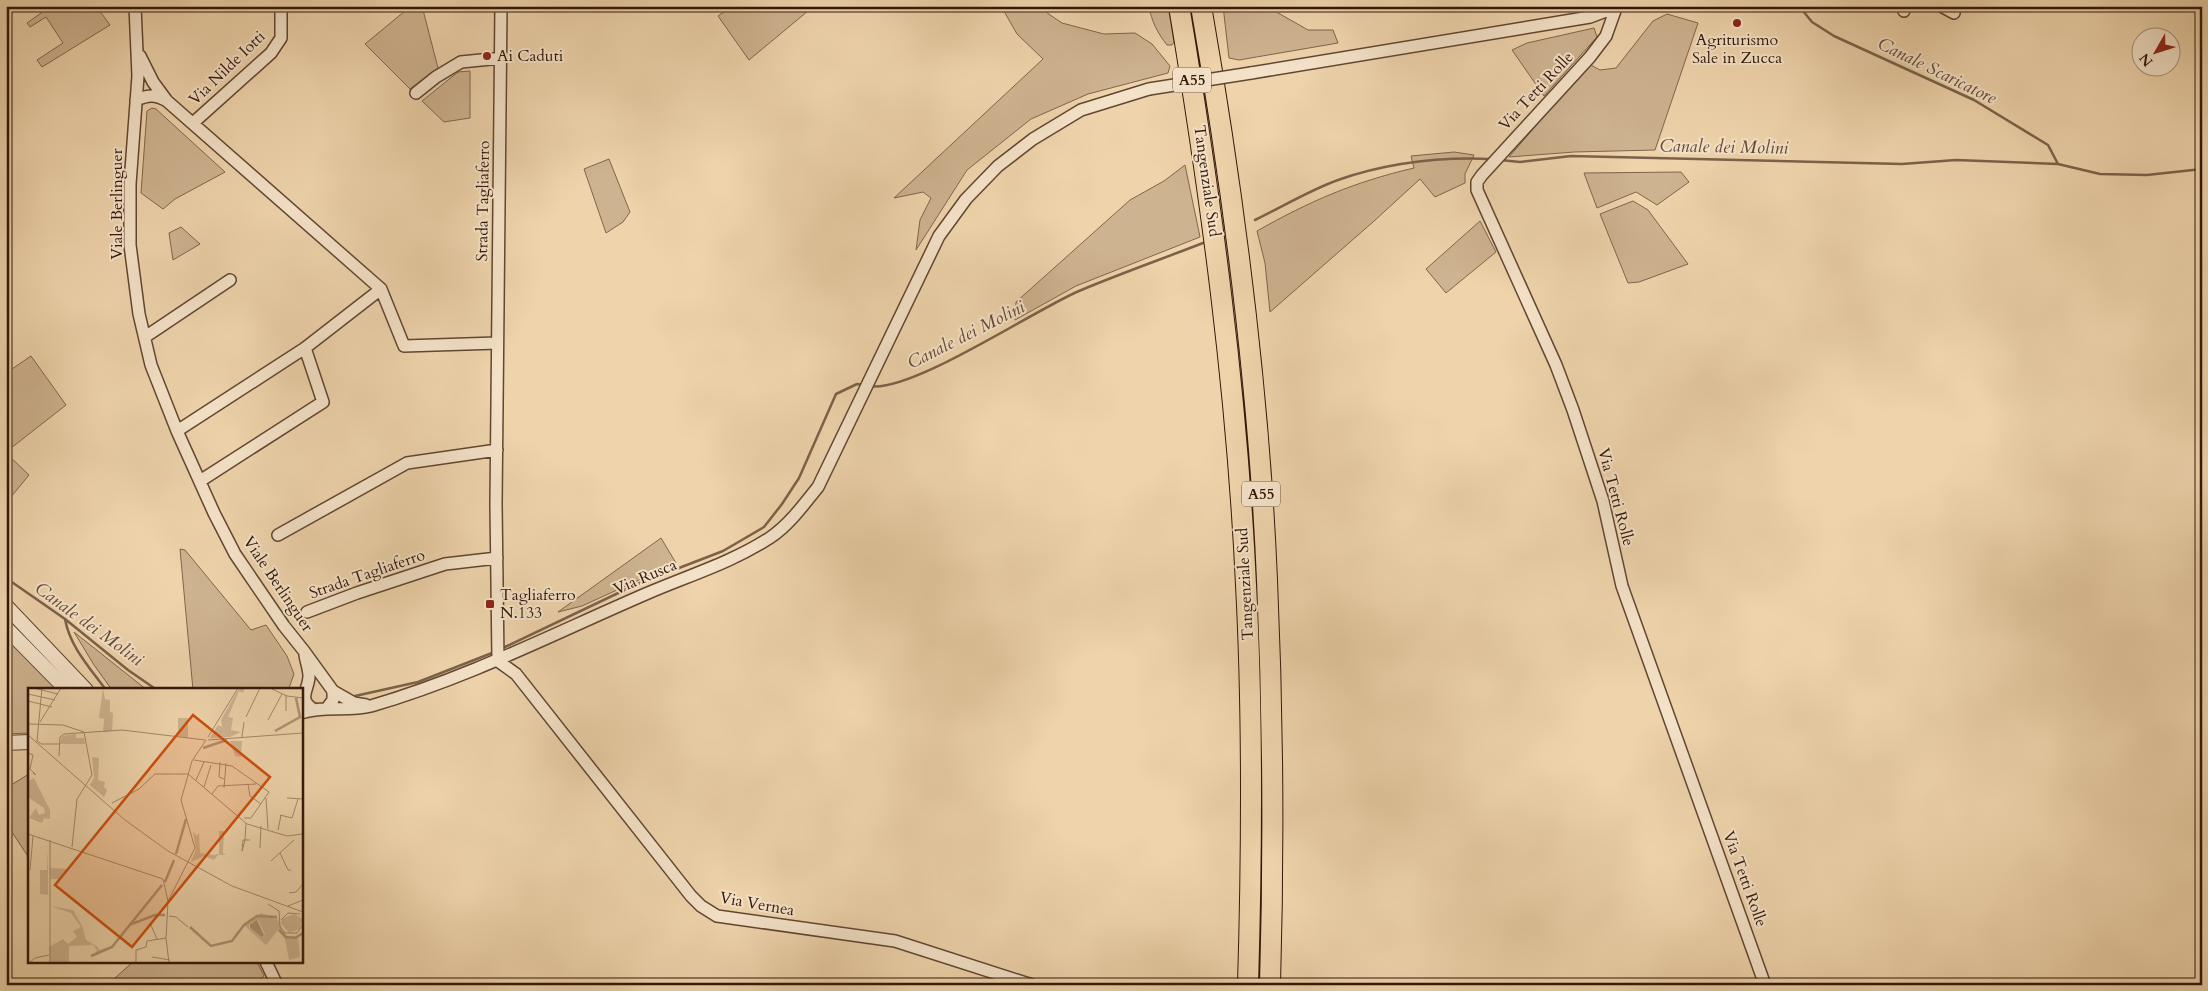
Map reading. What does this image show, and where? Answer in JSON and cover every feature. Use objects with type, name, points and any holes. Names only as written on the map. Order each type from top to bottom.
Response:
[{"type":"highway","name":"Tangenziale Sud","points":[[1180,6],[1216,250],[1238,473],[1246,584],[1251,745],[1248,985]]},
{"type":"highway","name":"Tangenziale Sud","points":[[1202,6],[1216,88],[1237,245],[1260,468],[1267,578],[1273,741],[1270,985]]},
{"type":"street","points":[[135,6],[138,81],[152,95]]},
{"type":"street","name":"Via Nilde Iotti","points":[[193,123],[271,53],[281,38],[281,6]]},
{"type":"street","name":"Strada Tagliaferro","points":[[498,661],[496,450],[502,6]]},
{"type":"street","points":[[1941,6],[1954,13]]},
{"type":"street","name":"Via Tetti Rolle","points":[[1618,7],[1606,36],[1590,57],[1487,169],[1477,182],[1477,190],[1556,365],[1576,418],[1604,501],[1622,586],[1765,985]]},
{"type":"street","name":"Via Rusca","points":[[327,708],[355,710],[450,680],[498,661],[649,593],[712,569],[745,553],[774,535],[799,511],[818,487],[939,236],[966,199],[998,166],[1033,139],[1081,110],[1149,89],[1590,18],[1618,7]]},
{"type":"street","points":[[137,48],[153,82],[167,101],[310,224],[381,289],[404,346],[497,343]]},
{"type":"street","points":[[416,93],[436,77],[461,62],[501,58]]},
{"type":"street","points":[[138,81],[153,82]]},
{"type":"street","name":"Viale Berlinguer","points":[[138,81],[130,184],[130,245],[139,314],[151,365],[177,431],[235,554],[280,620],[332,689]]},
{"type":"street","points":[[136,100],[152,95],[167,101]]},
{"type":"street","points":[[145,337],[230,280]]},
{"type":"street","points":[[177,431],[304,348],[381,289]]},
{"type":"street","points":[[200,481],[323,402],[304,348]]},
{"type":"street","points":[[278,534],[407,464],[496,450]]},
{"type":"street","name":"Strada Tagliaferro","points":[[307,612],[357,593],[445,564],[497,558]]},
{"type":"street","points":[[6,606],[84,688]]},
{"type":"street","points":[[6,628],[65,688]]},
{"type":"street","points":[[304,651],[309,677],[304,694],[306,704],[313,709]]},
{"type":"street","name":"Via Vernea","points":[[498,661],[516,674],[691,896],[709,912],[717,916],[895,941],[1032,985]]},
{"type":"street","points":[[304,694],[317,681],[326,683],[354,703],[370,706]]},
{"type":"street","points":[[302,713],[313,709],[327,708],[333,700],[332,689]]},
{"type":"street","points":[[6,743],[28,742]]},
{"type":"street","points":[[267,964],[277,985]]},
{"type":"shaded area","points":[[51,6],[96,6],[110,25],[42,67],[37,60],[63,43],[46,17],[30,27],[27,23]]},
{"type":"shaded area","points":[[411,6],[422,6],[438,68],[410,89],[365,44]]},
{"type":"shaded area","points":[[732,6],[814,6],[749,60],[718,16]]},
{"type":"shaded area","points":[[1001,6],[1037,6],[1062,23],[1104,34],[1135,33],[1152,44],[1170,66],[1168,73],[1088,94],[1031,119],[967,170],[916,250],[920,220],[931,198],[923,192],[894,198],[1043,59],[1017,34]]},
{"type":"shaded area","points":[[1149,6],[1168,6],[1174,42],[1172,45],[1167,45],[1158,32]]},
{"type":"shaded area","points":[[1223,6],[1266,6],[1308,30],[1333,30],[1338,43],[1239,60],[1229,58]]},
{"type":"shaded area","points":[[1667,14],[1698,23],[1655,150],[1574,152],[1509,157],[1589,64],[1600,70],[1616,68],[1653,21]]},
{"type":"shaded area","points":[[1594,28],[1597,37],[1544,96],[1512,50],[1527,43]]},
{"type":"shaded area","points":[[470,71],[470,118],[444,122],[422,101],[458,72]]},
{"type":"shaded area","points":[[152,108],[156,109],[225,172],[175,199],[163,209],[141,193],[147,111]]},
{"type":"shaded area","points":[[1454,152],[1474,155],[1465,174],[1465,183],[1435,197],[1420,179],[1270,312],[1265,263],[1257,231],[1295,210],[1352,186],[1414,168],[1411,156]]},
{"type":"shaded area","points":[[609,159],[630,212],[623,222],[606,233],[584,169]]},
{"type":"shaded area","points":[[1185,165],[1200,237],[1076,286],[1015,320],[1016,302],[1130,200],[1164,181]]},
{"type":"shaded area","points":[[1681,172],[1689,182],[1657,205],[1636,192],[1597,208],[1584,173]]},
{"type":"shaded area","points":[[1633,201],[1648,210],[1688,264],[1639,282],[1628,283],[1600,214]]},
{"type":"shaded area","points":[[1480,221],[1496,252],[1446,293],[1426,269]]},
{"type":"shaded area","points":[[181,227],[200,244],[173,260],[169,233]]},
{"type":"shaded area","points":[[31,356],[66,405],[6,452],[6,373]]},
{"type":"shaded area","points":[[6,453],[29,475],[6,503]]},
{"type":"shaded area","points":[[661,538],[676,563],[582,606],[558,612]]},
{"type":"shaded area","points":[[180,549],[185,550],[251,630],[266,625],[287,656],[294,674],[289,688],[193,688]]},
{"type":"shaded area","points":[[74,632],[144,688],[111,688]]},
{"type":"shaded area","points":[[6,633],[60,688],[28,688],[28,733],[6,734]]},
{"type":"shaded area","points":[[28,775],[28,856],[6,823],[6,788]]},
{"type":"shaded area","points":[[131,964],[258,964],[264,976],[254,985],[107,985]]},
{"type":"waterway","name":"Canale Scaricatore","points":[[1799,6],[1812,22],[1834,36],[1974,100],[2048,145],[2058,164]]},
{"type":"waterway","name":"Canale dei Molini","points":[[1500,160],[1520,162],[1571,156],[1902,164],[1956,160],[2058,164],[2100,174],[2147,175],[2202,169]]},
{"type":"waterway","name":"Canale dei Molini","points":[[1255,220],[1328,184],[1375,169],[1432,160],[1490,159]]},
{"type":"waterway","name":"Canale dei Molini","points":[[869,386],[888,385],[913,377],[972,349],[1079,291],[1203,243]]},
{"type":"waterway","name":"Canale dei Molini","points":[[505,647],[635,585],[723,551],[764,527],[799,478],[836,394],[857,384],[864,385]]},
{"type":"waterway","name":"Canale dei Molini","points":[[6,578],[65,619],[128,670],[154,688]]},
{"type":"waterway","points":[[65,619],[76,648],[104,688]]},
{"type":"waterway","name":"Canale dei Molini","points":[[355,696],[418,682],[492,653]]},
{"type":"place","name":"Agriturismo Sale in Zucca","points":[[1737,23]]},
{"type":"place","name":"Ai Caduti","points":[[487,56]]},
{"type":"place","name":"Tagliaferro N.133","points":[[490,604]]}]
